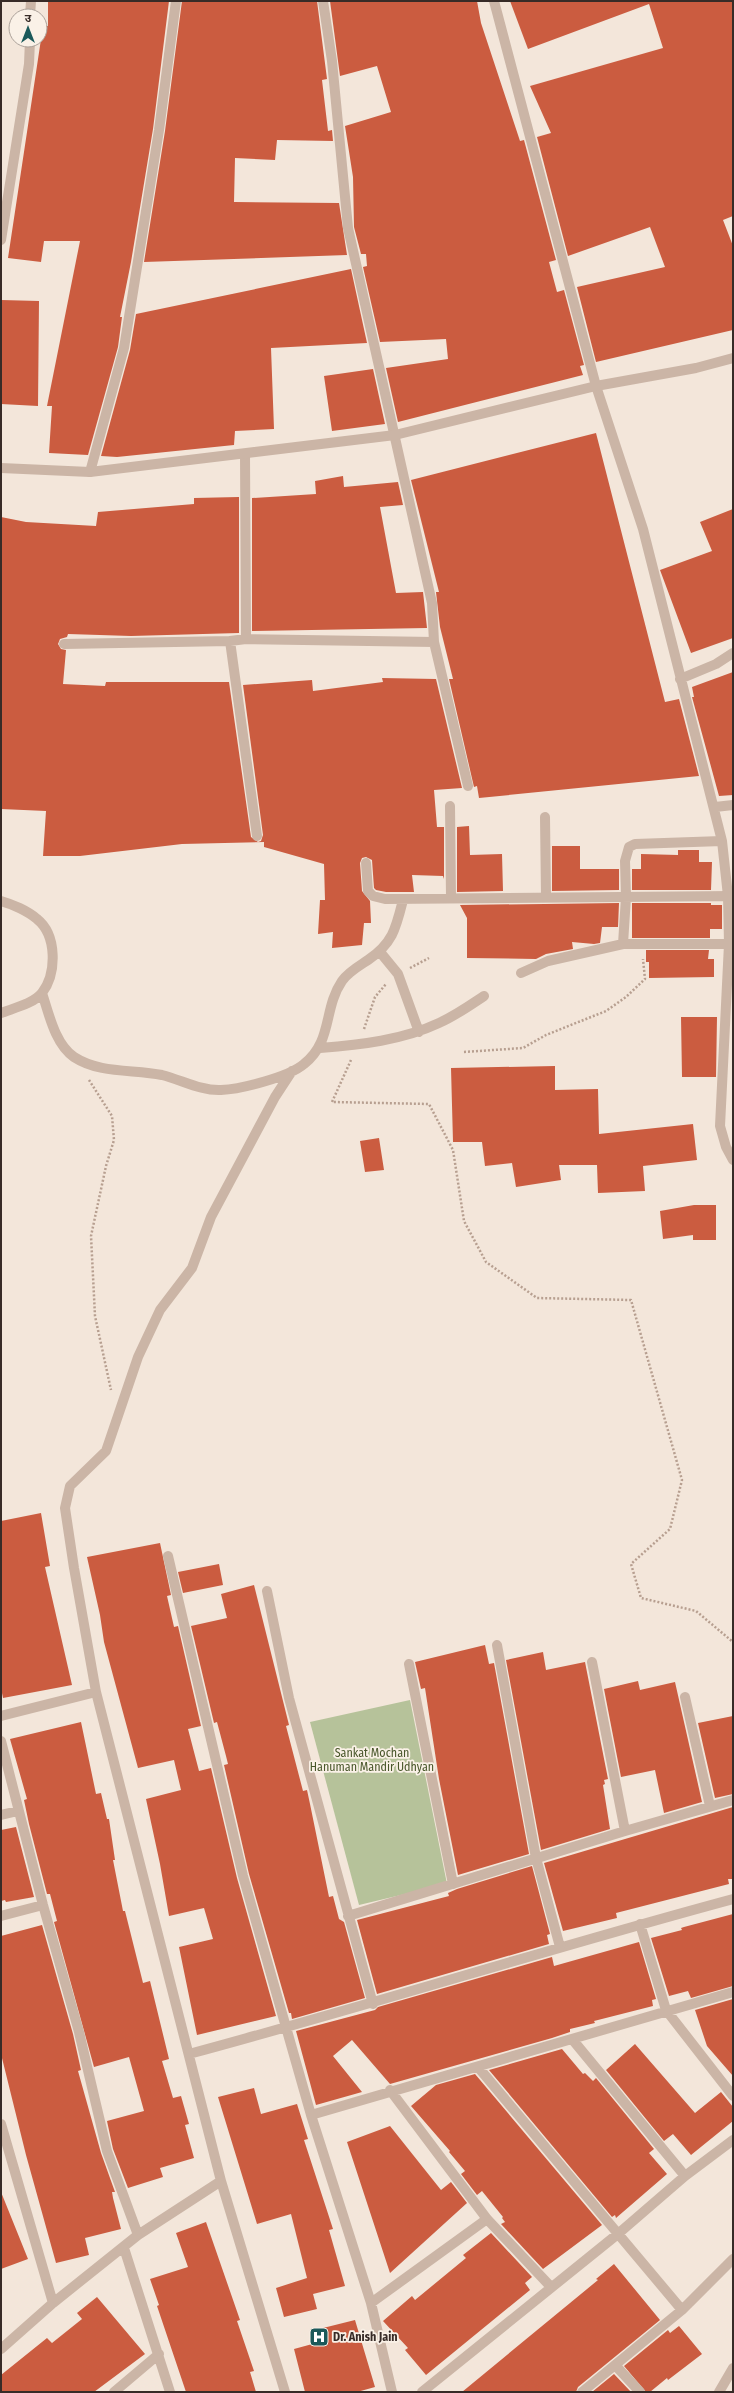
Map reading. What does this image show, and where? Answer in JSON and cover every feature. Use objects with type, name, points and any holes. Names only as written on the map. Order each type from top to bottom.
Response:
[{"type":"street","points":[[90,472],[124,348],[159,130],[176,1]]},
{"type":"street","points":[[323,1],[332,61],[348,228],[432,603],[434,642],[468,786]]},
{"type":"street","points":[[494,1],[596,386],[643,529],[680,679],[715,806],[731,896],[729,1077],[720,1126],[726,1147],[733,1160]]},
{"type":"street","points":[[1,240],[29,64],[30,48]]},
{"type":"street","points":[[1,468],[90,472],[395,435],[596,386],[696,368],[733,358]]},
{"type":"street","points":[[246,454],[246,639]]},
{"type":"street","points":[[64,644],[230,641],[246,639],[434,642]]},
{"type":"street","points":[[230,641],[257,836]]},
{"type":"street","points":[[680,679],[716,664],[733,653]]},
{"type":"street","points":[[715,806],[733,805]]},
{"type":"street","points":[[450,806],[451,898]]},
{"type":"street","points":[[545,817],[546,896]]},
{"type":"street","points":[[623,944],[626,897],[625,861],[629,847],[635,844],[722,841]]},
{"type":"street","points":[[366,863],[368,891],[373,896],[403,900],[546,896],[731,896]]},
{"type":"street","points":[[42,993],[61,1042],[74,1056],[91,1065],[162,1075],[204,1088],[221,1090],[286,1075],[304,1065],[320,1048],[330,1011],[342,980],[352,971],[380,952],[389,942],[399,919],[403,900]]},
{"type":"street","points":[[1,1013],[27,1004],[42,993],[51,973],[52,951],[48,934],[37,919],[4,902]]},
{"type":"street","points":[[521,973],[548,961],[623,944],[731,944]]},
{"type":"street","points":[[380,952],[398,974],[419,1032]]},
{"type":"street","points":[[320,1048],[358,1045],[419,1032],[440,1023],[484,996]]},
{"type":"street","points":[[285,2392],[221,2181],[96,1692],[65,1508],[70,1486],[106,1450],[138,1357],[160,1310],[192,1268],[211,1217],[275,1096],[292,1071]]},
{"type":"street","points":[[168,1556],[243,1876],[311,2114],[371,2303],[392,2392]]},
{"type":"street","points":[[267,1591],[289,1698],[373,2004]]},
{"type":"street","points":[[497,1645],[536,1858],[560,1947]]},
{"type":"street","points":[[592,1662],[625,1831]]},
{"type":"street","points":[[409,1664],[453,1884]]},
{"type":"street","points":[[1,1716],[96,1692]]},
{"type":"street","points":[[685,1697],[710,1806]]},
{"type":"street","points":[[1,1741],[43,1905],[79,2032],[107,2151],[138,2235]]},
{"type":"street","points":[[348,1916],[625,1831],[733,1800]]},
{"type":"street","points":[[1,1815],[18,1811]]},
{"type":"street","points":[[189,2054],[373,2004],[560,1947],[733,1899]]},
{"type":"street","points":[[1,1916],[43,1905]]},
{"type":"street","points":[[640,1924],[666,2010],[733,2096]]},
{"type":"street","points":[[311,2114],[390,2090],[478,2067],[666,2010],[733,1992]]},
{"type":"street","points":[[572,2039],[685,2176]]},
{"type":"street","points":[[478,2067],[619,2233],[682,2310]]},
{"type":"street","points":[[390,2090],[487,2218],[551,2287]]},
{"type":"street","points":[[1,2124],[53,2303]]},
{"type":"street","points":[[422,2392],[619,2233],[685,2176],[733,2140]]},
{"type":"street","points":[[1,2349],[53,2303],[124,2248],[138,2235],[221,2181]]},
{"type":"street","points":[[371,2303],[487,2218]]},
{"type":"street","points":[[124,2248],[170,2392]]},
{"type":"street","points":[[582,2392],[682,2310],[733,2259]]},
{"type":"street","points":[[114,2392],[159,2354]]},
{"type":"street","points":[[615,2365],[640,2392]]},
{"type":"street","points":[[719,2392],[733,2368]]},
{"type":"path","points":[[428,958],[398,974],[375,997],[358,1045],[332,1102],[429,1104],[453,1150],[464,1221],[486,1262],[537,1298],[631,1300],[682,1480],[670,1529],[631,1564],[641,1598],[696,1611],[733,1642]]},
{"type":"path","points":[[464,1052],[523,1048],[546,1036],[606,1011],[626,997],[645,979]]},
{"type":"path","points":[[74,1056],[112,1116],[114,1140],[106,1166],[91,1236],[95,1316],[111,1392]]},
{"type":"green space","name":"Sankat Mochan Hanuman Mandir Udhyan","points":[[410,1700],[447,1884],[359,1905],[310,1722]]},
{"type":"building","points":[[48,1],[169,1],[153,129],[131,262],[120,317],[122,317],[118,347],[88,455],[49,453],[52,406],[47,406],[80,241],[44,241],[41,262],[8,258],[40,48],[48,48]]},
{"type":"building","points":[[182,1],[317,1],[327,79],[322,80],[328,131],[332,130],[333,141],[277,140],[275,160],[235,158],[234,202],[339,203],[347,255],[144,262],[165,131]]},
{"type":"building","points":[[330,1],[477,1],[481,23],[520,141],[524,140],[556,260],[549,262],[557,292],[564,290],[584,365],[580,366],[583,375],[398,422],[386,368],[448,359],[446,339],[380,342],[363,267],[367,266],[366,254],[361,254],[354,227],[353,177],[345,126],[391,112],[377,66],[340,76]]},
{"type":"building","points":[[510,1],[733,1],[733,216],[723,220],[733,246],[733,330],[596,362],[577,287],[665,267],[650,227],[568,256],[537,137],[551,133],[530,86],[663,48],[649,4],[528,49]]},
{"type":"building","points":[[351,269],[367,343],[271,348],[274,429],[235,431],[234,445],[117,457],[101,456],[130,350],[136,314]]},
{"type":"building","points":[[1,300],[39,301],[38,406],[1,404]]},
{"type":"building","points":[[373,369],[385,424],[332,431],[324,376]]},
{"type":"building","points":[[596,433],[665,702],[679,699],[699,776],[479,798],[477,786],[474,787],[449,679],[453,679],[440,627],[436,592],[439,592],[411,480]]},
{"type":"building","points":[[343,476],[344,487],[398,482],[403,505],[380,507],[396,593],[423,592],[427,628],[252,631],[252,498],[316,494],[315,481]]},
{"type":"building","points":[[239,497],[239,633],[131,636],[68,634],[67,637],[60,639],[58,644],[61,649],[66,650],[63,684],[105,686],[106,682],[229,682],[251,837],[258,842],[261,841],[263,835],[243,685],[312,680],[313,691],[383,682],[382,678],[436,679],[462,788],[434,790],[437,827],[444,827],[444,879],[443,876],[412,875],[414,892],[386,892],[376,890],[374,888],[372,860],[366,857],[362,858],[360,863],[362,891],[370,901],[371,923],[364,923],[362,945],[332,948],[333,932],[318,934],[320,900],[325,900],[324,864],[264,847],[264,842],[182,844],[80,856],[43,856],[46,811],[1,809],[1,517],[26,522],[96,526],[98,512],[194,504],[194,498]]},
{"type":"building","points":[[733,509],[733,638],[691,653],[660,570],[712,551],[700,522]]},
{"type":"building","points":[[733,672],[733,795],[719,796],[692,697],[694,697],[692,687]]},
{"type":"building","points":[[469,826],[470,855],[502,854],[503,891],[457,892],[457,827]]},
{"type":"building","points":[[552,846],[580,846],[580,869],[619,869],[619,890],[552,891]]},
{"type":"building","points":[[678,850],[699,850],[699,862],[712,862],[711,890],[632,890],[632,869],[641,869],[641,854],[678,855]]},
{"type":"building","points":[[619,903],[618,927],[602,927],[600,943],[594,944],[572,942],[573,949],[546,954],[536,959],[467,958],[467,918],[460,905]]},
{"type":"building","points":[[632,903],[711,903],[711,905],[722,905],[722,929],[710,929],[710,938],[632,938]]},
{"type":"building","points":[[646,950],[709,950],[708,959],[714,959],[714,977],[649,978],[649,962],[646,962]]},
{"type":"building","points":[[681,1017],[717,1017],[716,1077],[682,1077]]},
{"type":"building","points":[[555,1066],[555,1090],[598,1089],[599,1134],[693,1124],[697,1160],[643,1166],[645,1191],[598,1193],[597,1165],[559,1165],[561,1180],[516,1187],[512,1163],[485,1166],[482,1142],[453,1142],[451,1068]]},
{"type":"building","points":[[379,1138],[384,1170],[365,1172],[360,1141]]},
{"type":"building","points":[[694,1205],[716,1205],[716,1240],[693,1240],[693,1235],[663,1239],[660,1211]]},
{"type":"building","points":[[41,1513],[50,1566],[45,1567],[72,1685],[3,1698],[1,1688],[1,1521]]},
{"type":"building","points":[[160,1543],[171,1595],[167,1596],[174,1627],[178,1626],[201,1726],[188,1729],[199,1771],[211,1768],[237,1878],[276,2016],[197,2035],[179,1947],[213,1939],[204,1908],[169,1916],[146,1799],[181,1790],[174,1760],[138,1768],[104,1642],[100,1615],[87,1557]]},
{"type":"building","points":[[219,1564],[223,1585],[183,1593],[178,1572]]},
{"type":"building","points":[[254,1585],[289,1725],[286,1726],[303,1791],[307,1790],[329,1897],[333,1896],[339,1919],[344,1922],[365,1998],[292,2019],[249,1874],[224,1765],[228,1764],[217,1722],[214,1723],[191,1626],[227,1618],[221,1594]]},
{"type":"building","points":[[485,1645],[489,1664],[494,1663],[529,1854],[458,1875],[439,1779],[425,1688],[421,1689],[415,1662]]},
{"type":"building","points":[[543,1652],[546,1670],[585,1662],[608,1779],[604,1780],[605,1784],[603,1785],[610,1829],[541,1850],[506,1660]]},
{"type":"building","points":[[638,1681],[640,1690],[675,1682],[702,1802],[664,1813],[655,1770],[621,1777],[604,1689]]},
{"type":"building","points":[[733,1716],[733,1794],[715,1798],[698,1723]]},
{"type":"building","points":[[81,1722],[96,1794],[101,1793],[107,1819],[109,1819],[115,1860],[113,1860],[123,1911],[125,1911],[143,1983],[150,1981],[169,2059],[162,2061],[173,2098],[181,2096],[189,2124],[185,2125],[194,2158],[160,2168],[163,2177],[128,2188],[113,2149],[107,2121],[144,2111],[129,2057],[94,2067],[54,1922],[57,1921],[50,1894],[47,1894],[29,1824],[24,1800],[27,1799],[10,1739]]},
{"type":"building","points":[[733,1807],[733,1879],[728,1879],[729,1884],[616,1913],[617,1918],[563,1931],[544,1863]]},
{"type":"building","points":[[16,1827],[34,1897],[6,1902],[5,1900],[1,1901],[1,1830]]},
{"type":"building","points":[[532,1866],[550,1934],[547,1935],[549,1944],[377,1994],[357,1920],[449,1896],[448,1893],[457,1889]]},
{"type":"building","points":[[733,1914],[733,1986],[691,1998],[688,1991],[669,1996],[651,1938],[682,1930],[681,1928],[684,1927]]},
{"type":"building","points":[[42,1925],[73,2034],[81,2070],[78,2071],[101,2153],[115,2192],[112,2192],[121,2229],[85,2238],[89,2255],[56,2263],[26,2155],[1,2054],[1,1936]]},
{"type":"building","points":[[639,1942],[656,1999],[652,2000],[653,2006],[594,2021],[595,2023],[570,2029],[570,2032],[552,2038],[390,2084],[352,2040],[333,2056],[362,2092],[316,2105],[296,2031],[375,2010],[378,2007],[552,1957],[554,1966]]},
{"type":"building","points":[[733,1999],[733,2076],[707,2046],[695,2010]]},
{"type":"building","points":[[635,2044],[695,2113],[721,2092],[733,2107],[733,2121],[691,2155],[673,2134],[664,2141],[606,2070]]},
{"type":"building","points":[[562,2049],[583,2074],[585,2073],[593,2081],[596,2078],[654,2149],[649,2153],[667,2174],[616,2218],[615,2215],[612,2217],[489,2070]]},
{"type":"building","points":[[475,2074],[602,2225],[543,2269],[501,2224],[505,2222],[502,2218],[503,2217],[482,2191],[477,2195],[461,2174],[465,2171],[449,2152],[450,2151],[411,2106],[436,2085]]},
{"type":"building","points":[[254,2088],[261,2114],[297,2104],[308,2139],[304,2140],[333,2229],[329,2230],[345,2286],[313,2294],[317,2309],[284,2317],[276,2288],[307,2278],[291,2214],[257,2224],[218,2097]]},
{"type":"building","points":[[390,2126],[441,2190],[451,2182],[467,2203],[390,2273],[347,2142]]},
{"type":"building","points":[[1,2192],[28,2259],[1,2269]]},
{"type":"building","points":[[206,2222],[240,2320],[237,2321],[254,2371],[250,2372],[256,2392],[186,2392],[157,2306],[159,2305],[150,2279],[188,2267],[176,2233]]},
{"type":"building","points":[[491,2233],[532,2277],[525,2283],[530,2290],[426,2375],[405,2350],[408,2348],[383,2321],[412,2296],[415,2300],[466,2258],[463,2255]]},
{"type":"building","points":[[614,2264],[660,2320],[578,2387],[576,2392],[462,2392],[598,2280],[596,2279]]},
{"type":"building","points":[[97,2297],[145,2354],[94,2392],[1,2392],[1,2375],[47,2338],[52,2343],[82,2319],[77,2313]]},
{"type":"building","points":[[355,2320],[375,2387],[357,2392],[305,2392],[294,2349],[327,2340],[323,2328]]},
{"type":"building","points":[[679,2326],[702,2354],[668,2380],[667,2378],[650,2392],[646,2392],[624,2366],[668,2330],[670,2333]]},
{"type":"building","points":[[614,2374],[631,2392],[592,2392]]},
{"type":"place","name":"Dr. Anish Jain","points":[[319,2337]]}]
